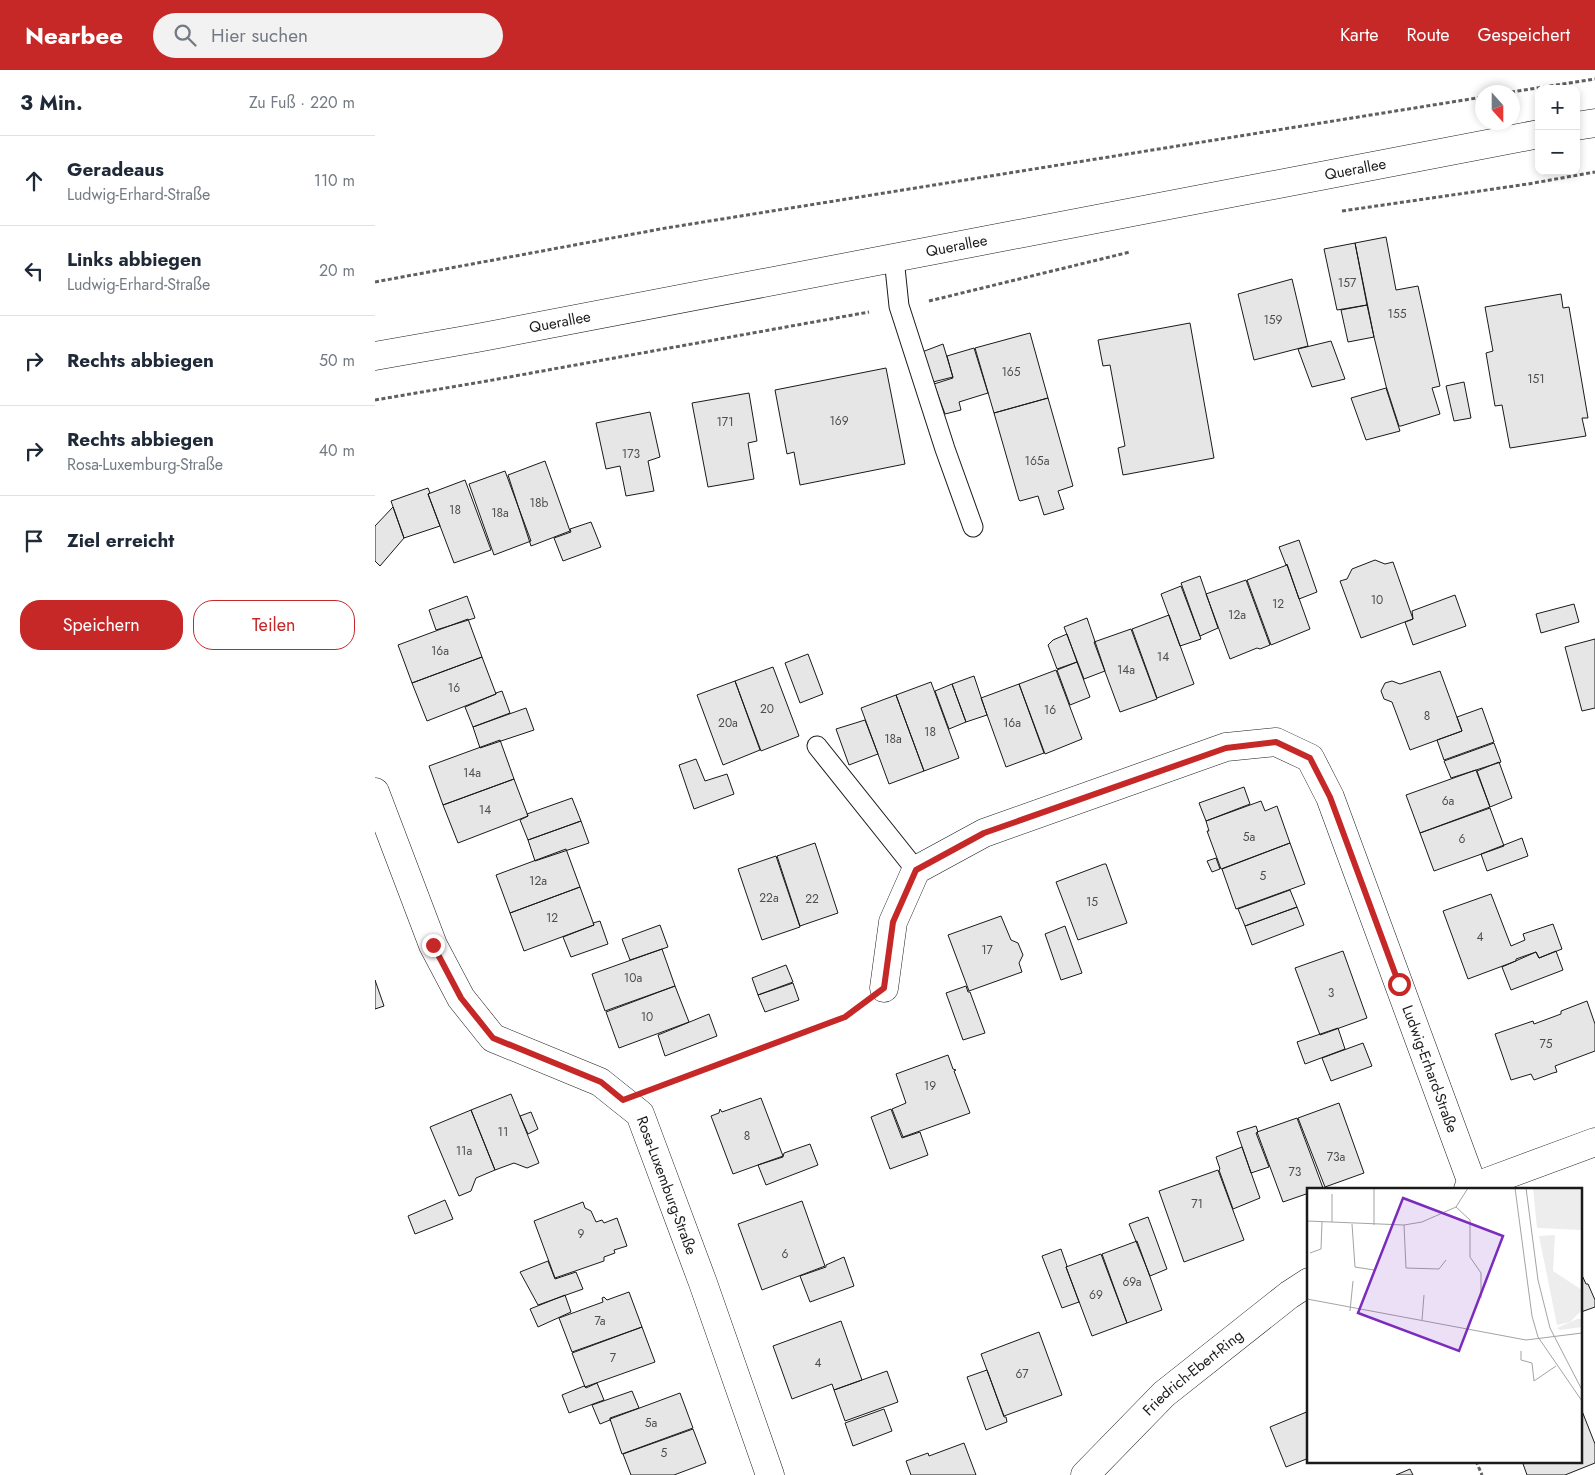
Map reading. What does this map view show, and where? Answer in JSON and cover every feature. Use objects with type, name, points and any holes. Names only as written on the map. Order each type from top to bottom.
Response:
[{"type":"street","points":[[1580,125],[1595,123]]},
{"type":"street","name":"Querallee","points":[[375,356],[1535,135]]},
{"type":"street","name":"Ludwig-Erhard-Straße","points":[[916,870],[984,833],[1226,748],[1276,742],[1310,758],[1330,797],[1470,1187]]},
{"type":"street","name":"Rosa-Luxemburg-Straße","points":[[375,792],[433,945],[461,998],[493,1038],[601,1082],[640,1114],[703,1283],[771,1475]]},
{"type":"street","points":[[884,988],[893,922],[916,870]]},
{"type":"street","points":[[1470,1187],[1595,1142]]},
{"type":"street","name":"Friedrich-Ebert-Ring","points":[[1085,1475],[1164,1394],[1289,1295],[1307,1283]]},
{"type":"lane","points":[[894,258],[899,306],[945,449],[973,527]]},
{"type":"lane","points":[[817,746],[916,870]]},
{"type":"path","points":[[1520,91],[1595,79]]},
{"type":"path","points":[[375,282],[666,228],[1475,98]]},
{"type":"path","points":[[1335,212],[1528,184],[1595,172]]},
{"type":"path","points":[[375,400],[507,378],[928,301],[1132,251]]},
{"type":"path","points":[[623,1100],[845,1017],[884,988]]},
{"type":"path","points":[[1476,1462],[1482,1475]]},
{"type":"building","points":[[1386,237],[1396,290],[1418,286],[1440,386],[1432,388],[1440,414],[1401,426],[1399,426],[1386,386],[1355,243]]},
{"type":"building","points":[[1355,243],[1367,305],[1337,310],[1324,249]]},
{"type":"building","points":[[1292,279],[1308,346],[1254,360],[1238,294]]},
{"type":"building","points":[[1561,294],[1563,308],[1569,307],[1588,418],[1582,418],[1586,436],[1510,448],[1502,405],[1495,406],[1486,353],[1493,351],[1485,307]]},
{"type":"building","points":[[1367,305],[1374,337],[1348,342],[1341,310]]},
{"type":"building","points":[[1190,323],[1214,458],[1123,475],[1118,448],[1125,446],[1110,365],[1103,366],[1098,340]]},
{"type":"building","points":[[1030,333],[1048,398],[994,413],[975,348]]},
{"type":"building","points":[[1331,341],[1345,379],[1312,387],[1298,349]]},
{"type":"building","points":[[943,344],[953,377],[933,382],[922,352]]},
{"type":"building","points":[[974,348],[988,393],[959,402],[961,410],[945,414],[934,384],[953,378],[947,356]]},
{"type":"building","points":[[886,368],[905,464],[800,485],[794,452],[787,454],[775,390]]},
{"type":"building","points":[[1464,382],[1471,418],[1454,421],[1446,386]]},
{"type":"building","points":[[1386,388],[1400,431],[1366,440],[1351,398]]},
{"type":"building","points":[[749,393],[757,441],[748,443],[754,479],[708,487],[692,403]]},
{"type":"building","points":[[1048,398],[1073,486],[1058,491],[1064,509],[1044,515],[1038,496],[1019,500],[994,413]]},
{"type":"building","points":[[650,412],[660,457],[648,461],[654,491],[626,496],[620,466],[606,469],[596,423]]},
{"type":"building","points":[[545,461],[570,531],[531,546],[508,475]]},
{"type":"building","points":[[505,471],[531,541],[494,555],[469,484]]},
{"type":"building","points":[[465,480],[491,550],[454,563],[428,494]]},
{"type":"building","points":[[428,488],[430,493],[428,494],[440,526],[404,538],[391,501]]},
{"type":"building","points":[[393,507],[404,538],[380,566],[375,561],[375,526]]},
{"type":"building","points":[[591,522],[601,547],[563,561],[554,538],[571,532],[570,529]]},
{"type":"building","points":[[1299,540],[1317,592],[1299,599],[1279,547]]},
{"type":"building","points":[[1375,560],[1385,564],[1393,562],[1413,619],[1361,638],[1340,581],[1347,579],[1352,569]]},
{"type":"building","points":[[1287,565],[1310,629],[1271,645],[1247,580]]},
{"type":"building","points":[[1200,576],[1218,628],[1200,636],[1181,583]]},
{"type":"building","points":[[1246,580],[1270,645],[1230,659],[1206,594]]},
{"type":"building","points":[[1181,586],[1201,639],[1180,646],[1161,594]]},
{"type":"building","points":[[1455,595],[1466,626],[1413,645],[1405,622],[1413,619],[1412,611]]},
{"type":"building","points":[[467,596],[475,618],[436,630],[429,610]]},
{"type":"building","points":[[1574,604],[1579,622],[1541,633],[1536,614]]},
{"type":"building","points":[[1169,615],[1194,684],[1157,698],[1132,629]]},
{"type":"building","points":[[1087,618],[1105,671],[1084,679],[1064,627]]},
{"type":"building","points":[[468,619],[482,657],[412,683],[398,645]]},
{"type":"building","points":[[1131,629],[1157,699],[1120,712],[1094,642]]},
{"type":"building","points":[[1067,634],[1077,662],[1057,669],[1048,645],[1053,640]]},
{"type":"building","points":[[1595,639],[1595,708],[1582,711],[1565,647]]},
{"type":"building","points":[[808,654],[823,694],[800,703],[785,663]]},
{"type":"building","points":[[482,657],[496,694],[427,721],[412,683]]},
{"type":"building","points":[[1077,662],[1090,697],[1070,705],[1057,670]]},
{"type":"building","points":[[773,667],[799,736],[761,751],[735,681]]},
{"type":"building","points":[[1056,670],[1082,739],[1045,754],[1019,684]]},
{"type":"building","points":[[1440,671],[1462,731],[1410,750],[1392,702],[1384,699],[1381,691],[1385,683],[1392,681],[1400,684]]},
{"type":"building","points":[[974,676],[987,715],[966,722],[952,684]]},
{"type":"building","points":[[735,681],[760,750],[723,765],[697,695]]},
{"type":"building","points":[[931,682],[959,758],[924,771],[896,695]]},
{"type":"building","points":[[952,684],[966,722],[949,729],[935,691]]},
{"type":"building","points":[[1019,684],[1044,753],[1006,767],[981,698]]},
{"type":"building","points":[[502,691],[510,713],[473,727],[465,707]]},
{"type":"building","points":[[896,695],[924,771],[889,784],[861,708]]},
{"type":"building","points":[[526,708],[534,730],[480,748],[473,727]]},
{"type":"building","points":[[1482,708],[1494,742],[1444,760],[1437,740],[1462,731],[1457,717]]},
{"type":"building","points":[[865,720],[878,754],[849,765],[836,729]]},
{"type":"building","points":[[500,740],[514,779],[443,805],[429,766]]},
{"type":"building","points":[[1494,743],[1501,762],[1451,778],[1444,761]]},
{"type":"building","points":[[696,759],[705,781],[727,774],[734,794],[694,809],[679,765]]},
{"type":"building","points":[[1499,762],[1512,798],[1490,807],[1477,771]]},
{"type":"building","points":[[1476,770],[1490,807],[1420,833],[1406,795]]},
{"type":"building","points":[[514,779],[528,816],[458,843],[443,805]]},
{"type":"building","points":[[1244,787],[1250,804],[1206,821],[1199,803]]},
{"type":"building","points":[[572,798],[581,821],[528,840],[520,820],[528,816],[527,814]]},
{"type":"building","points":[[1261,801],[1265,811],[1277,806],[1290,843],[1221,869],[1207,831],[1209,831],[1206,821]]},
{"type":"building","points":[[1490,808],[1504,846],[1434,871],[1420,833]]},
{"type":"building","points":[[581,821],[589,843],[535,861],[528,840]]},
{"type":"building","points":[[1522,838],[1528,856],[1487,871],[1481,854]]},
{"type":"building","points":[[815,843],[838,913],[800,926],[777,856]]},
{"type":"building","points":[[1290,843],[1305,884],[1236,909],[1222,869]]},
{"type":"building","points":[[566,849],[580,887],[510,913],[496,875]]},
{"type":"building","points":[[776,856],[800,927],[762,940],[738,869]]},
{"type":"building","points":[[1216,858],[1220,869],[1212,872],[1207,861]]},
{"type":"building","points":[[1106,864],[1127,923],[1078,940],[1056,882]]},
{"type":"building","points":[[580,887],[594,925],[524,951],[510,913]]},
{"type":"building","points":[[1290,890],[1297,907],[1245,926],[1238,909]]},
{"type":"building","points":[[1491,894],[1511,946],[1525,940],[1523,934],[1553,924],[1562,949],[1539,958],[1536,952],[1468,979],[1443,911]]},
{"type":"building","points":[[1297,907],[1304,925],[1252,945],[1245,926]]},
{"type":"building","points":[[1001,916],[1011,940],[1018,943],[1023,955],[1019,963],[1022,972],[969,991],[948,935]]},
{"type":"building","points":[[600,921],[608,944],[571,957],[563,937]]},
{"type":"building","points":[[660,925],[668,947],[630,960],[622,939]]},
{"type":"building","points":[[1065,926],[1082,973],[1061,980],[1045,934]]},
{"type":"building","points":[[662,949],[675,986],[605,1011],[592,974]]},
{"type":"building","points":[[1343,951],[1367,1018],[1320,1035],[1295,968]]},
{"type":"building","points":[[1556,951],[1563,970],[1511,990],[1502,967],[1536,952],[1539,958]]},
{"type":"building","points":[[786,965],[793,982],[758,995],[752,978]]},
{"type":"building","points":[[375,980],[384,1006],[375,1009]]},
{"type":"building","points":[[793,983],[799,1000],[765,1012],[758,995]]},
{"type":"building","points":[[675,986],[689,1022],[619,1048],[606,1012]]},
{"type":"building","points":[[966,986],[985,1033],[963,1040],[946,993]]},
{"type":"building","points":[[1587,1001],[1595,1024],[1595,1051],[1555,1066],[1557,1072],[1534,1080],[1531,1074],[1511,1080],[1495,1034],[1533,1021],[1534,1024],[1561,1014],[1561,1011]]},
{"type":"building","points":[[709,1014],[717,1036],[665,1056],[658,1035]]},
{"type":"building","points":[[1338,1028],[1345,1049],[1305,1064],[1297,1042]]},
{"type":"building","points":[[1363,1043],[1372,1066],[1331,1081],[1322,1058]]},
{"type":"building","points":[[948,1055],[953,1069],[956,1070],[954,1071],[970,1113],[903,1137],[892,1109],[906,1103],[896,1074]]},
{"type":"building","points":[[511,1094],[539,1163],[527,1168],[514,1163],[495,1170],[471,1110]]},
{"type":"building","points":[[761,1098],[783,1156],[733,1174],[711,1116],[719,1113],[720,1109],[722,1112]]},
{"type":"building","points":[[1339,1103],[1364,1173],[1325,1187],[1298,1118]]},
{"type":"building","points":[[891,1109],[902,1138],[920,1132],[928,1155],[890,1169],[871,1117]]},
{"type":"building","points":[[471,1110],[495,1170],[476,1178],[471,1191],[459,1196],[430,1127]]},
{"type":"building","points":[[531,1112],[538,1129],[528,1134],[520,1116]]},
{"type":"building","points":[[1297,1118],[1323,1188],[1307,1188],[1307,1194],[1283,1202],[1257,1132]]},
{"type":"building","points":[[1256,1126],[1258,1132],[1256,1133],[1269,1167],[1251,1173],[1237,1132]]},
{"type":"building","points":[[810,1144],[818,1165],[766,1185],[758,1165],[783,1157],[784,1153]]},
{"type":"building","points":[[1242,1147],[1260,1198],[1233,1209],[1216,1157]]},
{"type":"building","points":[[1218,1170],[1244,1240],[1184,1262],[1159,1191]]},
{"type":"building","points":[[445,1200],[453,1219],[415,1234],[408,1216]]},
{"type":"building","points":[[802,1201],[825,1266],[762,1290],[738,1224]]},
{"type":"building","points":[[583,1202],[585,1208],[591,1211],[596,1222],[602,1220],[604,1223],[617,1218],[627,1246],[614,1250],[615,1253],[604,1257],[604,1261],[555,1278],[534,1221]]},
{"type":"building","points":[[1148,1217],[1167,1269],[1150,1276],[1129,1224]]},
{"type":"building","points":[[1137,1241],[1162,1310],[1127,1323],[1102,1254]]},
{"type":"building","points":[[1061,1249],[1079,1302],[1062,1308],[1042,1256]]},
{"type":"building","points":[[1101,1254],[1127,1323],[1092,1336],[1066,1267]]},
{"type":"building","points":[[844,1257],[854,1286],[810,1302],[800,1276],[826,1267],[826,1265]]},
{"type":"building","points":[[548,1261],[555,1279],[576,1272],[583,1289],[538,1305],[520,1272]]},
{"type":"building","points":[[1583,1277],[1595,1300],[1595,1307],[1583,1311]]},
{"type":"building","points":[[629,1292],[642,1327],[572,1352],[559,1318],[603,1302],[602,1298],[604,1297],[607,1300]]},
{"type":"building","points":[[565,1295],[571,1312],[538,1327],[530,1309]]},
{"type":"building","points":[[841,1321],[862,1380],[834,1390],[832,1384],[792,1399],[773,1346]]},
{"type":"building","points":[[642,1327],[655,1362],[585,1387],[572,1353]]},
{"type":"building","points":[[1039,1332],[1062,1395],[1004,1416],[981,1354]]},
{"type":"building","points":[[987,1370],[1007,1422],[986,1430],[967,1377]]},
{"type":"building","points":[[887,1371],[898,1402],[845,1421],[834,1390]]},
{"type":"building","points":[[597,1383],[604,1400],[569,1413],[562,1395]]},
{"type":"building","points":[[632,1391],[639,1408],[610,1418],[610,1420],[600,1424],[592,1405]]},
{"type":"building","points":[[680,1393],[693,1428],[622,1454],[610,1419]]},
{"type":"building","points":[[884,1409],[892,1431],[853,1446],[845,1423]]},
{"type":"building","points":[[1307,1412],[1307,1459],[1286,1467],[1270,1427]]},
{"type":"building","points":[[1583,1414],[1595,1444],[1595,1463],[1565,1475],[1527,1475],[1522,1462],[1583,1462]]},
{"type":"building","points":[[693,1429],[706,1463],[674,1475],[631,1475],[623,1454]]},
{"type":"building","points":[[964,1443],[976,1475],[911,1475],[906,1461],[928,1453],[929,1456]]},
{"type":"building","points":[[1410,1469],[1413,1475],[1396,1475]]},
{"type":"route","points":[[433,945],[461,998],[493,1038],[601,1082],[623,1100],[845,1017],[884,988],[893,922],[916,870],[984,833],[1226,748],[1276,742],[1310,758],[1330,797],[1399,984]]}]
